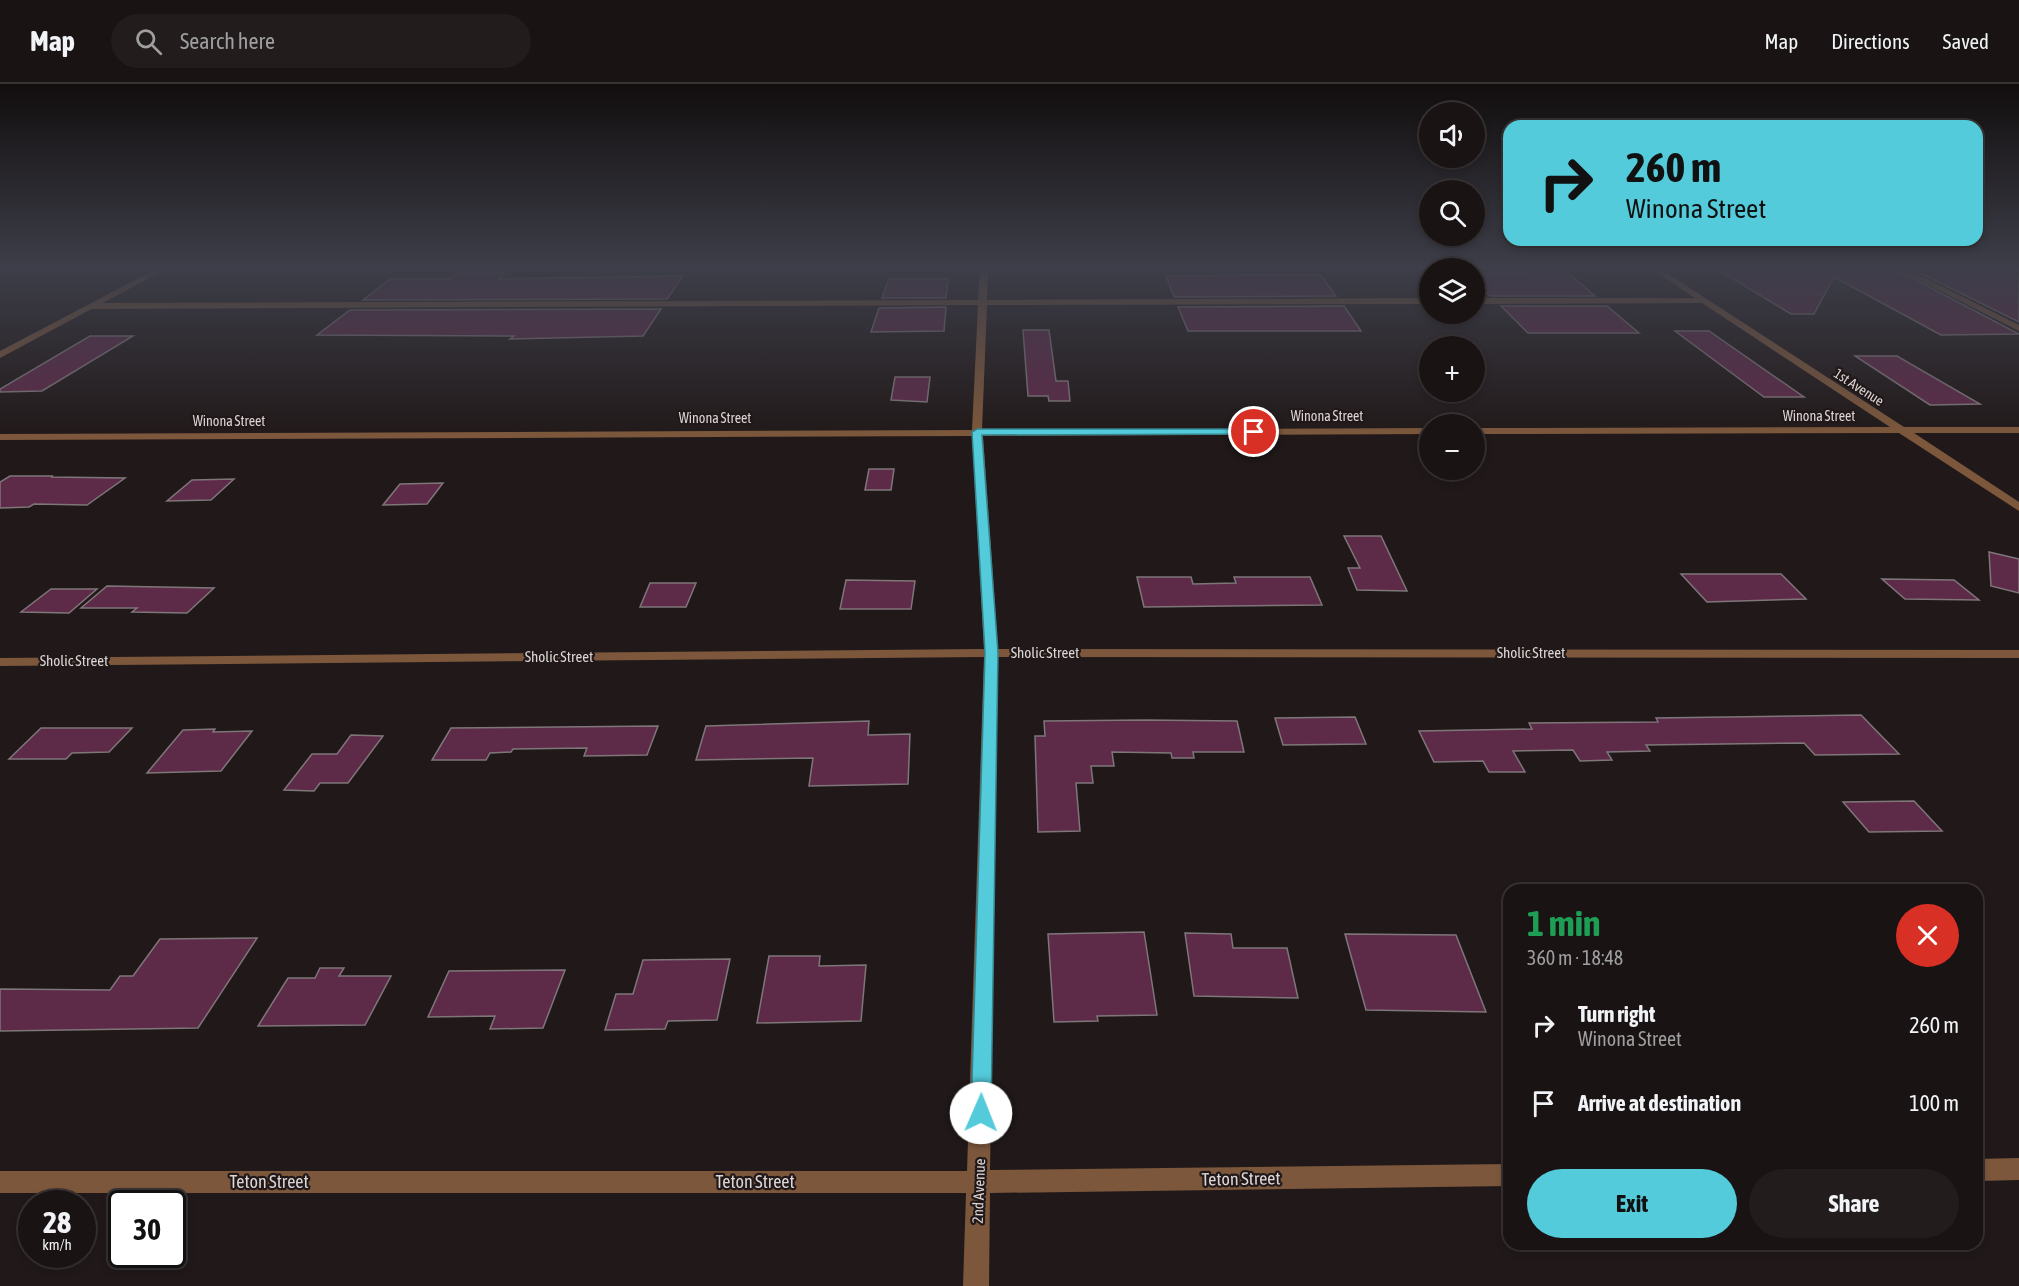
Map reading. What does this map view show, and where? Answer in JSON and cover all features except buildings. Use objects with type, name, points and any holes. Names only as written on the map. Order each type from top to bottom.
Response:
[{"type":"street","points":[[0,355],[58,324]]},
{"type":"street","name":"2nd Avenue","points":[[976,1286],[991,653],[977,432],[982,324]]},
{"type":"street","name":"1st Avenue","points":[[1738,324],[2019,507]]},
{"type":"street","name":"Winona Street","points":[[1485,431],[2019,430]]},
{"type":"street","name":"Winona Street","points":[[0,437],[1419,431]]},
{"type":"street","name":"Sholic Street","points":[[0,662],[991,653],[2019,654]]},
{"type":"street","points":[[1983,1170],[2019,1169]]},
{"type":"street","name":"Teton Street","points":[[0,1182],[980,1182],[1503,1175]]},
{"type":"route","points":[[981,1113],[991,653],[977,432],[1254,432]]}]
